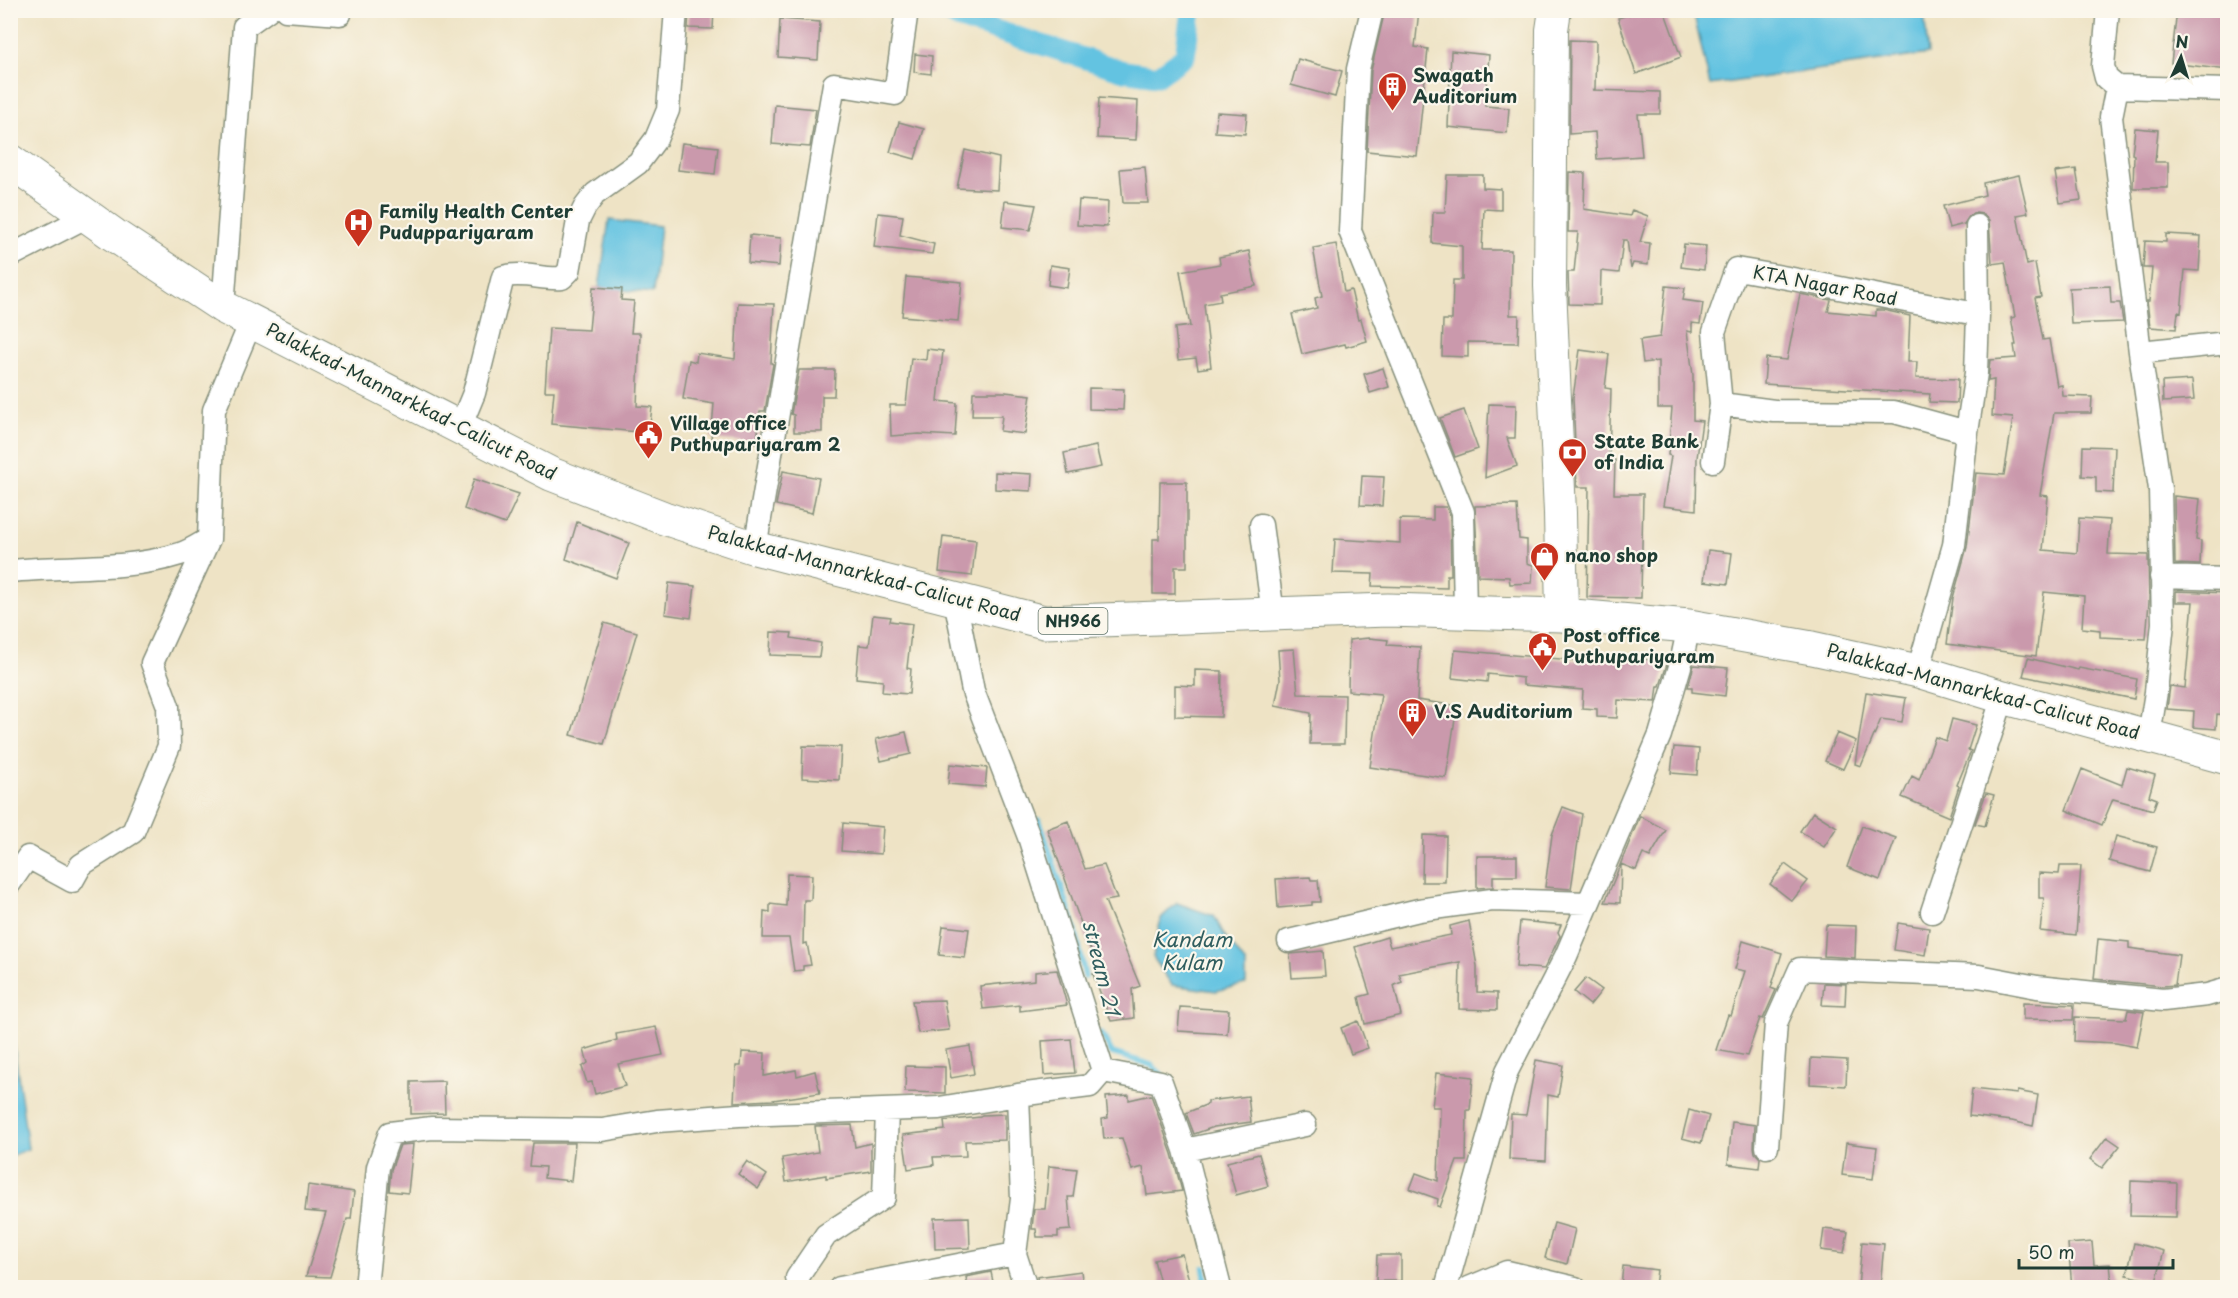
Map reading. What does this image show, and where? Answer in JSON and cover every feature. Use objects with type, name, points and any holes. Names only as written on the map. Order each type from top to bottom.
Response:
[{"type":"highway","name":"Palakkad-Mannarkkad-Calicut Road","points":[[10,161],[223,307],[251,322],[551,474],[664,518],[755,548],[1044,622],[1388,610],[1562,615],[1689,626],[1812,648],[1918,671],[2003,697],[2228,758]]},
{"type":"street","points":[[223,307],[244,27],[268,10]]},
{"type":"street","points":[[286,10],[340,14],[340,10]]},
{"type":"street","points":[[460,427],[474,393],[503,277],[511,274],[551,279],[562,278],[569,271],[578,221],[585,207],[595,194],[638,163],[656,138],[668,110],[676,10]]},
{"type":"street","points":[[755,548],[834,84],[895,93],[907,10]]},
{"type":"street","points":[[1372,10],[1358,69],[1350,231],[1463,512],[1465,611]]},
{"type":"street","points":[[1555,10],[1552,30],[1550,286],[1560,501],[1562,615]]},
{"type":"street","points":[[2108,10],[2103,66],[2106,78],[2117,87],[2228,90]]},
{"type":"street","points":[[2117,87],[2111,117],[2140,352],[2160,489],[2163,622],[2149,736]]},
{"type":"street","points":[[10,256],[88,216]]},
{"type":"street","points":[[1918,671],[1954,545],[1976,373],[1977,226]]},
{"type":"street","name":"KTA Nagar Road","points":[[1721,404],[1714,332],[1736,269],[1978,314]]},
{"type":"street","points":[[10,883],[28,857],[72,881],[81,865],[133,832],[169,746],[168,706],[152,663],[209,539],[214,410],[251,322]]},
{"type":"street","points":[[2140,352],[2228,343]]},
{"type":"street","points":[[1713,461],[1721,404],[1774,411],[1894,412],[1967,432]]},
{"type":"street","points":[[1261,525],[1273,615]]},
{"type":"street","points":[[10,571],[49,567],[133,565],[183,553],[209,539]]},
{"type":"street","points":[[2161,577],[2228,579]]},
{"type":"street","points":[[955,599],[973,692],[1029,837],[1103,1071]]},
{"type":"street","points":[[1446,1287],[1508,1071],[1566,956],[1660,735],[1689,626]]},
{"type":"street","points":[[1932,912],[2003,697]]},
{"type":"street","points":[[1289,940],[1419,910],[1492,900],[1588,903]]},
{"type":"street","points":[[1767,1147],[1776,1023],[1800,969],[1979,976],[2037,987],[2163,1000],[2207,995],[2228,989]]},
{"type":"street","points":[[366,1287],[378,1167],[390,1133],[432,1128],[602,1130],[657,1121],[739,1115],[939,1108],[1090,1086],[1103,1071]]},
{"type":"street","points":[[1103,1071],[1161,1082],[1185,1150],[1220,1287]]},
{"type":"street","points":[[1018,1095],[1022,1199],[1015,1254],[1026,1287]]},
{"type":"street","points":[[800,1287],[797,1278],[825,1235],[884,1197],[887,1110]]},
{"type":"street","points":[[1185,1150],[1305,1125]]},
{"type":"street","points":[[840,1287],[1015,1254]]},
{"type":"street","points":[[1469,1287],[1507,1272],[1575,1287]]},
{"type":"water","points":[[1693,11],[1924,11],[1928,54],[1710,85]]},
{"type":"water","points":[[609,220],[660,226],[653,293],[599,288]]},
{"type":"water","name":"Kandam Kulam","points":[[1177,903],[1214,916],[1225,936],[1246,964],[1246,984],[1216,991],[1172,985],[1153,957],[1161,918]]},
{"type":"water","points":[[11,1044],[14,1045],[28,1149],[11,1156]]},
{"type":"building","points":[[689,10],[714,10],[713,29],[688,28]]},
{"type":"building","name":"Swagath Auditorium","points":[[1385,10],[1419,10],[1415,47],[1428,49],[1417,156],[1367,151],[1371,71]]},
{"type":"building","points":[[1644,10],[1664,10],[1681,57],[1636,74],[1618,18]]},
{"type":"building","points":[[2177,10],[2228,10],[2228,70],[2171,63]]},
{"type":"building","points":[[780,19],[820,22],[818,60],[778,57]]},
{"type":"building","points":[[1570,40],[1596,41],[1595,89],[1592,90],[1660,92],[1660,114],[1638,114],[1642,156],[1597,159],[1595,132],[1569,134]]},
{"type":"building","points":[[1451,51],[1489,55],[1485,106],[1509,108],[1507,133],[1448,127]]},
{"type":"building","points":[[915,54],[932,56],[931,74],[914,72]]},
{"type":"building","points":[[1298,59],[1342,71],[1335,97],[1291,85]]},
{"type":"building","points":[[1099,98],[1138,101],[1136,140],[1097,138]]},
{"type":"building","points":[[775,105],[816,109],[810,147],[772,144]]},
{"type":"building","points":[[1217,112],[1247,114],[1245,134],[1215,132]]},
{"type":"building","points":[[899,122],[924,129],[915,159],[890,152]]},
{"type":"building","points":[[2135,128],[2158,130],[2155,162],[2168,162],[2168,188],[2133,188],[2134,155],[2132,154]]},
{"type":"building","points":[[682,143],[718,147],[715,174],[678,170]]},
{"type":"building","points":[[965,150],[999,158],[997,190],[957,188]]},
{"type":"building","points":[[1145,167],[1148,203],[1123,203],[1120,169]]},
{"type":"building","points":[[2076,169],[2081,200],[2060,203],[2055,172]]},
{"type":"building","points":[[1569,172],[1585,173],[1584,209],[1630,216],[1632,210],[1648,216],[1640,242],[1650,243],[1648,265],[1633,263],[1631,269],[1627,240],[1623,240],[1619,273],[1601,271],[1600,305],[1569,304],[1568,272],[1574,272],[1578,232],[1568,232]]},
{"type":"building","points":[[1447,175],[1483,175],[1483,188],[1501,189],[1501,210],[1484,209],[1482,250],[1511,250],[1510,315],[1519,315],[1518,343],[1468,342],[1468,357],[1442,356],[1443,320],[1452,320],[1453,280],[1462,280],[1462,246],[1432,243],[1433,212],[1445,212]]},
{"type":"building","points":[[2019,175],[2028,213],[2017,215],[2027,265],[2035,263],[2041,297],[2035,298],[2043,340],[2049,339],[2057,386],[2062,385],[2063,396],[2092,397],[2091,413],[2054,413],[2040,495],[2048,496],[2043,550],[2077,553],[2079,518],[2110,520],[2108,554],[2148,555],[2149,602],[2146,639],[2100,637],[2100,630],[2082,628],[2084,596],[2044,592],[2036,656],[1947,644],[1953,598],[1967,547],[1976,473],[2004,475],[2013,418],[1992,416],[1994,380],[1988,381],[1990,360],[2016,358],[2014,345],[2016,345],[2011,318],[2015,317],[2005,262],[1992,264],[1989,220],[1983,214],[1976,213],[1970,215],[1964,224],[1949,228],[1943,206],[1985,195],[1983,183]]},
{"type":"building","points":[[1079,200],[1108,202],[1107,227],[1077,225]]},
{"type":"building","points":[[1005,201],[1036,205],[1030,230],[1002,227]]},
{"type":"building","points":[[878,213],[903,216],[900,235],[934,244],[932,254],[874,247]]},
{"type":"building","points":[[2166,234],[2201,236],[2199,271],[2185,270],[2181,313],[2178,312],[2176,329],[2150,327],[2147,301],[2149,301],[2152,268],[2143,268],[2145,241],[2166,242]]},
{"type":"building","points":[[750,235],[781,238],[779,266],[748,263]]},
{"type":"building","points":[[1336,244],[1344,292],[1351,290],[1358,320],[1361,319],[1367,341],[1302,354],[1292,314],[1317,308],[1315,298],[1322,296],[1313,248]]},
{"type":"building","points":[[1684,244],[1706,246],[1704,270],[1681,267]]},
{"type":"building","points":[[1249,251],[1256,286],[1220,293],[1221,301],[1204,304],[1211,367],[1198,369],[1196,358],[1178,360],[1175,328],[1190,326],[1180,271],[1220,264],[1219,257]]},
{"type":"building","points":[[1050,265],[1070,268],[1067,288],[1048,285]]},
{"type":"building","points":[[906,277],[962,282],[958,321],[902,316]]},
{"type":"building","points":[[1666,286],[1685,288],[1683,300],[1703,303],[1700,324],[1692,323],[1692,332],[1687,331],[1693,375],[1693,420],[1702,421],[1697,458],[1696,510],[1663,506],[1671,456],[1668,455],[1672,408],[1658,408],[1658,361],[1643,363],[1640,340],[1660,337]]},
{"type":"building","points":[[2110,286],[2111,303],[2120,303],[2123,322],[2071,324],[2069,288]]},
{"type":"building","points":[[593,287],[622,289],[621,300],[634,301],[631,333],[640,333],[637,406],[652,407],[649,433],[551,424],[554,391],[545,391],[549,328],[589,330]]},
{"type":"building","points":[[1800,294],[1831,300],[1828,311],[1876,316],[1876,310],[1883,310],[1910,316],[1908,362],[1917,362],[1916,378],[1958,379],[1957,403],[1929,402],[1930,394],[1764,384],[1766,358],[1787,360]]},
{"type":"building","points":[[738,303],[774,304],[771,363],[773,364],[765,411],[760,411],[757,443],[711,439],[714,404],[683,399],[689,360],[696,362],[697,353],[735,359]]},
{"type":"building","points":[[927,349],[943,351],[938,401],[957,403],[955,436],[919,434],[891,436],[890,405],[906,405],[911,358],[926,360]]},
{"type":"building","points":[[1580,350],[1609,354],[1605,388],[1611,389],[1609,460],[1615,460],[1614,494],[1643,494],[1641,598],[1587,597],[1589,487],[1577,487],[1573,397]]},
{"type":"building","points":[[1383,368],[1389,387],[1370,393],[1364,374]]},
{"type":"building","points":[[799,370],[835,370],[834,396],[822,396],[822,432],[794,432],[794,415],[791,414]]},
{"type":"building","points":[[2192,380],[2194,400],[2163,402],[2162,382]]},
{"type":"building","points":[[1089,388],[1124,389],[1123,410],[1089,409]]},
{"type":"building","points":[[973,392],[1031,395],[1025,434],[1000,431],[1002,416],[972,416]]},
{"type":"building","points":[[1489,404],[1516,405],[1515,438],[1507,438],[1517,466],[1485,478]]},
{"type":"building","points":[[1464,410],[1478,449],[1455,457],[1440,418]]},
{"type":"building","points":[[1096,446],[1101,467],[1068,474],[1064,453]]},
{"type":"building","points":[[2083,446],[2115,447],[2113,493],[2096,492],[2096,477],[2082,476]]},
{"type":"building","points":[[783,471],[819,478],[812,513],[776,505]]},
{"type":"building","points":[[995,472],[1032,474],[1031,491],[995,489]]},
{"type":"building","points":[[1362,476],[1384,477],[1382,506],[1360,505]]},
{"type":"building","points":[[474,479],[519,494],[505,524],[464,509]]},
{"type":"building","points":[[1160,482],[1187,482],[1187,567],[1175,567],[1175,594],[1153,594],[1153,539],[1159,539]]},
{"type":"building","points":[[2174,496],[2200,499],[2196,540],[2201,541],[2200,565],[2175,564]]},
{"type":"building","points":[[1517,505],[1519,539],[1527,540],[1527,563],[1533,565],[1532,583],[1510,584],[1509,577],[1478,576],[1475,506]]},
{"type":"building","points":[[1433,507],[1446,507],[1450,515],[1451,575],[1447,575],[1447,588],[1372,586],[1373,574],[1333,573],[1335,539],[1400,543],[1400,519],[1433,520]]},
{"type":"building","points":[[577,522],[629,543],[616,578],[566,559]]},
{"type":"building","points":[[943,536],[976,540],[972,576],[939,572]]},
{"type":"building","points":[[1708,550],[1732,553],[1728,584],[1704,581]]},
{"type":"building","points":[[669,583],[695,586],[691,618],[665,614]]},
{"type":"building","points":[[2176,591],[2228,593],[2228,715],[2217,714],[2216,729],[2193,727],[2194,711],[2167,709],[2170,686],[2185,688],[2193,602],[2176,602]]},
{"type":"building","points":[[873,615],[891,617],[890,621],[912,624],[907,668],[911,669],[909,694],[882,692],[883,681],[856,678],[859,645],[869,646]]},
{"type":"building","points":[[604,623],[637,632],[604,744],[571,735]]},
{"type":"building","points":[[771,632],[792,633],[791,638],[821,643],[819,657],[770,655]]},
{"type":"building","points":[[1369,638],[1388,640],[1387,645],[1420,647],[1417,700],[1457,706],[1446,778],[1370,767],[1381,694],[1348,691],[1349,640]]},
{"type":"building","points":[[1294,649],[1298,694],[1345,695],[1344,744],[1310,744],[1311,713],[1275,706],[1280,680],[1278,650]]},
{"type":"building","points":[[1455,650],[1583,661],[1584,655],[1668,661],[1660,686],[1658,686],[1656,702],[1618,700],[1617,718],[1597,717],[1597,709],[1582,708],[1583,690],[1523,685],[1523,678],[1488,674],[1487,682],[1452,678]]},
{"type":"building","points":[[2028,658],[2078,670],[2079,668],[2137,679],[2134,699],[2023,676]]},
{"type":"building","points":[[1694,665],[1728,668],[1725,696],[1692,692],[1692,687],[1688,687]]},
{"type":"building","points":[[1195,670],[1222,671],[1221,717],[1175,716],[1175,685],[1195,686]]},
{"type":"building","points":[[1866,692],[1906,698],[1902,722],[1881,719],[1861,766],[1855,764]]},
{"type":"building","points":[[1952,719],[1976,725],[1968,750],[1971,751],[1957,785],[1959,786],[1949,817],[1902,797],[1912,776],[1919,780],[1935,737],[1946,741]]},
{"type":"building","points":[[906,732],[911,754],[881,761],[876,739]]},
{"type":"building","points":[[1837,733],[1856,741],[1843,769],[1825,761]]},
{"type":"building","points":[[803,746],[841,747],[839,780],[802,778]]},
{"type":"building","points":[[1674,747],[1699,749],[1697,775],[1671,773]]},
{"type":"building","points":[[950,764],[987,768],[985,787],[948,784]]},
{"type":"building","points":[[2127,767],[2155,775],[2149,796],[2157,799],[2153,810],[2113,799],[2102,825],[2066,810],[2082,769],[2122,785]]},
{"type":"building","points":[[1986,793],[1994,795],[1985,826],[1975,824]]},
{"type":"building","points":[[1563,807],[1582,814],[1571,889],[1545,887],[1552,835]]},
{"type":"building","points":[[1813,812],[1837,827],[1824,847],[1800,831]]},
{"type":"building","points":[[1640,816],[1666,830],[1650,857],[1643,854],[1636,870],[1621,864],[1620,903],[1605,902]]},
{"type":"building","points":[[1068,821],[1085,869],[1104,865],[1117,899],[1105,901],[1140,986],[1132,989],[1134,1018],[1111,1021],[1093,974],[1099,973],[1047,829]]},
{"type":"building","points":[[843,823],[883,827],[881,854],[841,851]]},
{"type":"building","points":[[1862,826],[1896,838],[1880,880],[1847,867]]},
{"type":"building","points":[[1423,835],[1446,836],[1445,882],[1422,882]]},
{"type":"building","points":[[2116,836],[2157,847],[2150,872],[2109,861]]},
{"type":"building","points":[[1477,856],[1517,856],[1517,876],[1493,876],[1493,887],[1477,888]]},
{"type":"building","points":[[1785,864],[1808,881],[1792,901],[1770,884]]},
{"type":"building","points":[[2060,866],[2081,866],[2076,935],[2040,931],[2044,898],[2039,898],[2039,873],[2059,874]]},
{"type":"building","points":[[787,874],[812,875],[811,900],[804,900],[803,944],[807,943],[811,965],[803,966],[803,970],[794,971],[789,938],[763,938],[764,911],[770,912],[770,904],[786,906]]},
{"type":"building","points":[[1310,877],[1311,880],[1318,880],[1320,902],[1312,902],[1312,905],[1278,908],[1276,879]]},
{"type":"building","points":[[1469,921],[1477,966],[1477,992],[1497,993],[1497,1010],[1459,1009],[1460,962],[1399,974],[1402,982],[1394,985],[1401,1015],[1365,1024],[1359,997],[1370,994],[1355,947],[1387,937],[1390,947],[1451,935],[1450,926]]},
{"type":"building","points":[[1520,921],[1561,925],[1558,932],[1560,936],[1544,969],[1516,967]]},
{"type":"building","points":[[1898,923],[1929,928],[1925,955],[1894,950]]},
{"type":"building","points":[[1826,925],[1856,926],[1855,958],[1824,956]]},
{"type":"building","points":[[943,926],[969,929],[965,958],[939,955]]},
{"type":"building","points":[[2098,939],[2129,942],[2129,948],[2179,955],[2175,985],[2163,986],[2094,979]]},
{"type":"building","points":[[1743,941],[1782,953],[1771,988],[1776,990],[1763,1019],[1760,1018],[1747,1056],[1716,1050],[1728,1015],[1731,1016],[1745,971],[1735,969]]},
{"type":"building","points":[[1323,951],[1325,976],[1292,978],[1290,954]]},
{"type":"building","points":[[1057,970],[1067,1005],[1020,1011],[1020,1005],[983,1009],[980,986],[1035,980],[1035,972]]},
{"type":"building","points":[[1586,978],[1602,990],[1590,1005],[1574,992]]},
{"type":"building","points":[[1824,983],[1846,984],[1845,1006],[1822,1005]]},
{"type":"building","points":[[944,1000],[949,1030],[918,1033],[912,1001]]},
{"type":"building","points":[[2023,1003],[2074,1005],[2073,1020],[2023,1019]]},
{"type":"building","points":[[1180,1007],[1229,1010],[1227,1034],[1178,1031]]},
{"type":"building","points":[[2128,1010],[2144,1012],[2137,1047],[2116,1043],[2074,1041],[2075,1017],[2126,1019]]},
{"type":"building","points":[[1358,1021],[1368,1048],[1351,1054],[1341,1028]]},
{"type":"building","points":[[656,1027],[663,1055],[618,1064],[625,1086],[595,1094],[592,1082],[587,1083],[582,1067],[588,1063],[584,1050],[617,1040],[616,1034]]},
{"type":"building","points":[[1071,1039],[1075,1073],[1044,1075],[1042,1041]]},
{"type":"building","points":[[970,1046],[974,1074],[951,1078],[946,1050]]},
{"type":"building","points":[[742,1052],[765,1053],[764,1076],[796,1070],[797,1076],[815,1071],[820,1093],[773,1100],[734,1102],[736,1066],[741,1066]]},
{"type":"building","points":[[1811,1058],[1847,1060],[1846,1086],[1810,1084]]},
{"type":"building","points":[[1536,1060],[1563,1065],[1558,1097],[1548,1095],[1546,1161],[1509,1159],[1511,1114],[1526,1115]]},
{"type":"building","points":[[906,1066],[945,1067],[945,1093],[905,1092]]},
{"type":"building","points":[[1436,1073],[1473,1077],[1470,1110],[1467,1110],[1466,1161],[1457,1161],[1440,1207],[1437,1206],[1438,1199],[1410,1189],[1416,1173],[1438,1181],[1440,1107],[1432,1107]]},
{"type":"building","points":[[444,1081],[445,1113],[411,1114],[411,1082]]},
{"type":"building","points":[[1972,1089],[2017,1094],[2017,1091],[2038,1095],[2033,1126],[1969,1116]]},
{"type":"building","points":[[1129,1095],[1129,1100],[1151,1095],[1172,1154],[1182,1191],[1147,1195],[1143,1167],[1132,1170],[1122,1138],[1104,1139],[1102,1119],[1108,1118],[1106,1097]]},
{"type":"building","points":[[1248,1096],[1251,1122],[1214,1127],[1194,1134],[1186,1113],[1208,1104],[1208,1101]]},
{"type":"building","points":[[1689,1110],[1709,1116],[1701,1143],[1682,1138]]},
{"type":"building","points":[[1005,1114],[1005,1140],[965,1141],[966,1156],[933,1157],[934,1165],[908,1169],[903,1135],[945,1130],[944,1121]]},
{"type":"building","points":[[1732,1122],[1755,1125],[1754,1147],[1755,1153],[1760,1158],[1759,1168],[1728,1164]]},
{"type":"building","points":[[852,1125],[855,1147],[871,1143],[871,1171],[826,1178],[826,1175],[786,1182],[782,1158],[818,1152],[815,1126]]},
{"type":"building","points":[[2107,1137],[2120,1146],[2102,1168],[2090,1159]]},
{"type":"building","points":[[533,1143],[575,1143],[571,1181],[544,1178],[545,1167],[530,1166]]},
{"type":"building","points":[[1846,1143],[1877,1147],[1873,1179],[1842,1175]]},
{"type":"building","points":[[413,1144],[408,1193],[389,1191],[391,1170],[400,1145]]},
{"type":"building","points":[[1259,1154],[1268,1186],[1236,1195],[1227,1162]]},
{"type":"building","points":[[747,1161],[767,1175],[758,1189],[738,1174]]},
{"type":"building","points":[[1049,1166],[1077,1169],[1073,1197],[1068,1197],[1071,1230],[1058,1231],[1058,1237],[1037,1237],[1036,1229],[1032,1229],[1034,1209],[1045,1209]]},
{"type":"building","points":[[2131,1181],[2177,1183],[2176,1217],[2130,1216]]},
{"type":"building","points":[[308,1185],[354,1192],[351,1219],[347,1219],[330,1277],[306,1276],[326,1213],[305,1211]]},
{"type":"building","points":[[969,1217],[970,1248],[935,1249],[934,1218]]},
{"type":"building","points":[[1554,1223],[1575,1229],[1567,1264],[1545,1258]]},
{"type":"building","points":[[1824,1229],[1848,1232],[1844,1253],[1821,1250]]},
{"type":"building","points":[[1862,1242],[1884,1244],[1880,1287],[1858,1287]]},
{"type":"building","points":[[2092,1242],[2094,1265],[2110,1264],[2112,1283],[2072,1287],[2068,1244]]},
{"type":"building","points":[[2134,1243],[2164,1251],[2156,1282],[2127,1275]]},
{"type":"building","points":[[1182,1254],[1190,1284],[1161,1287],[1154,1260]]},
{"type":"building","points":[[1377,1255],[1401,1255],[1401,1281],[1376,1281]]},
{"type":"building","points":[[1623,1266],[1657,1270],[1655,1287],[1621,1287]]},
{"type":"building","points":[[1081,1271],[1083,1287],[1039,1287],[1037,1277]]},
{"type":"building","points":[[991,1272],[994,1287],[968,1287],[966,1277]]},
{"type":"waterway","points":[[943,10],[957,18],[1124,71],[1158,76],[1185,56],[1191,10]]},
{"type":"waterway","name":"stream 21","points":[[1039,820],[1075,928],[1085,977]]},
{"type":"waterway","name":"stream 21","points":[[1101,1033],[1112,1053],[1151,1065],[1161,1074]]},
{"type":"waterway","name":"stream 21","points":[[1204,1268],[1207,1288]]},
{"type":"place","name":"Swagath Auditorium","points":[[1392,112]]},
{"type":"place","name":"Family Health Center Puduppariyaram","points":[[358,248]]},
{"type":"place","name":"Village office Puthupariyaram 2","points":[[649,460]]},
{"type":"place","name":"State Bank of India","points":[[1573,478]]},
{"type":"place","name":"nano shop","points":[[1544,582]]},
{"type":"place","name":"Post office Puthupariyaram","points":[[1542,672]]},
{"type":"place","name":"V.S Auditorium","points":[[1413,738]]}]
